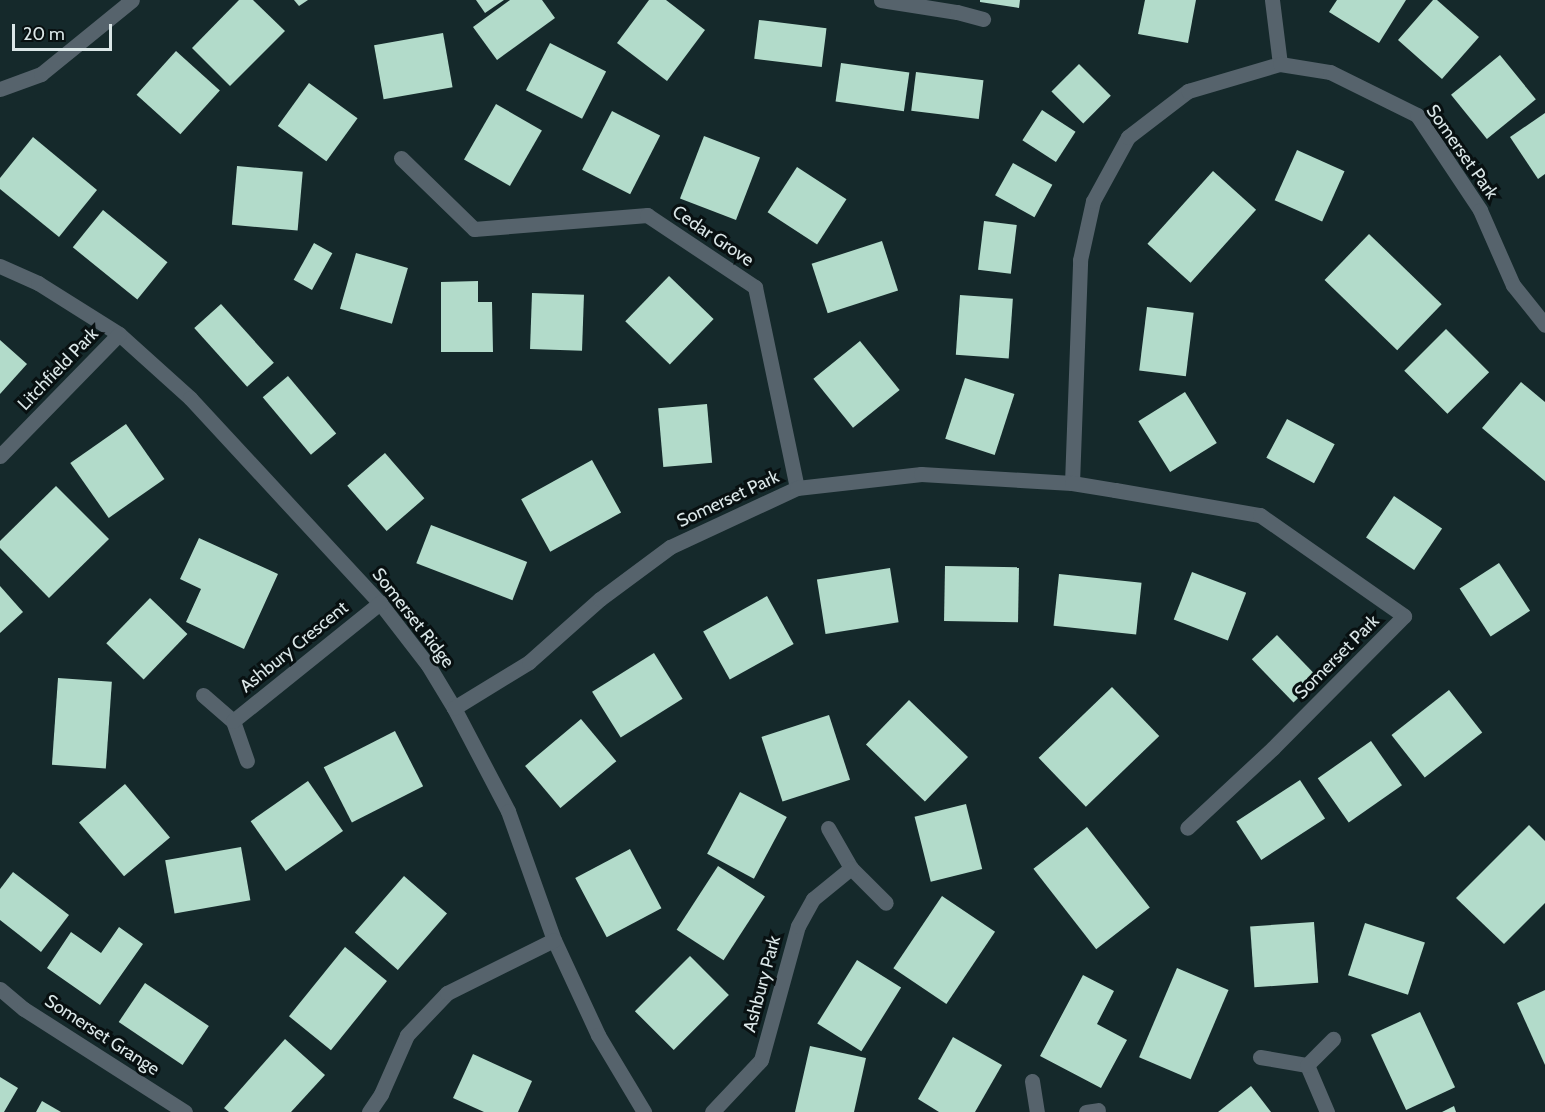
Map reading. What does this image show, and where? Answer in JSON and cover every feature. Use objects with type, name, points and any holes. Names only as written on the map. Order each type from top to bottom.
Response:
[{"type":"street","points":[[0,90],[41,74],[132,0]]},
{"type":"street","points":[[881,0],[909,2],[983,19]]},
{"type":"street","points":[[1272,0],[1280,64]]},
{"type":"street","name":"Somerset Park","points":[[1072,483],[1080,260],[1093,201],[1128,137],[1188,92],[1280,64],[1330,72],[1416,115],[1480,210],[1513,285],[1545,325]]},
{"type":"street","name":"Cedar Grove","points":[[401,158],[474,229],[647,215],[755,287],[797,489]]},
{"type":"street","name":"Somerset Ridge","points":[[0,266],[38,283],[120,334],[190,398],[380,603],[428,665],[454,708],[508,812],[554,940],[598,1035],[644,1112]]},
{"type":"street","name":"Litchfield Park","points":[[0,456],[120,334]]},
{"type":"street","name":"Somerset Park","points":[[454,708],[529,662],[600,599],[670,547],[797,489],[921,474],[1072,483],[1260,515],[1404,616],[1273,748],[1186,828]]},
{"type":"street","name":"Ashbury Crescent","points":[[233,721],[380,603]]},
{"type":"street","points":[[202,695],[233,721],[247,761]]},
{"type":"street","points":[[828,828],[851,867],[886,903]]},
{"type":"street","name":"Ashbury Park","points":[[712,1112],[761,1060],[798,926],[813,899],[851,867]]},
{"type":"street","points":[[369,1112],[381,1094],[407,1035],[447,993],[554,940]]},
{"type":"street","name":"Somerset Grange","points":[[0,989],[24,1009],[185,1112]]},
{"type":"street","points":[[1306,1065],[1333,1039]]},
{"type":"street","points":[[1260,1057],[1306,1065]]},
{"type":"street","points":[[1306,1065],[1327,1112]]},
{"type":"street","points":[[1032,1081],[1037,1112]]},
{"type":"building","points":[[239,0],[253,0],[285,31],[230,86],[192,48]]},
{"type":"building","points":[[294,0],[308,0],[299,6]]},
{"type":"building","points":[[476,0],[504,0],[485,13]]},
{"type":"building","points":[[510,0],[542,0],[555,18],[497,60],[473,27]]},
{"type":"building","points":[[649,0],[666,0],[705,30],[667,81],[617,43]]},
{"type":"building","points":[[980,0],[1020,0],[1019,8],[980,2]]},
{"type":"building","points":[[1145,0],[1196,0],[1188,43],[1138,34]]},
{"type":"building","points":[[1337,0],[1406,0],[1379,43],[1329,12]]},
{"type":"building","points":[[1433,0],[1437,0],[1479,37],[1442,79],[1398,40]]},
{"type":"building","points":[[759,20],[826,28],[822,67],[754,59]]},
{"type":"building","points":[[443,33],[453,87],[384,99],[374,45]]},
{"type":"building","points":[[550,43],[606,72],[582,119],[526,90]]},
{"type":"building","points":[[176,51],[220,90],[180,134],[137,95]]},
{"type":"building","points":[[1500,55],[1536,99],[1487,139],[1451,95]]},
{"type":"building","points":[[841,63],[909,73],[904,111],[836,102]]},
{"type":"building","points":[[1079,64],[1111,96],[1083,123],[1051,92]]},
{"type":"building","points":[[916,72],[983,80],[979,119],[911,111]]},
{"type":"building","points":[[309,83],[358,118],[326,161],[278,126]]},
{"type":"building","points":[[496,104],[542,130],[510,186],[464,159]]},
{"type":"building","points":[[1042,110],[1076,132],[1056,162],[1022,140]]},
{"type":"building","points":[[612,111],[660,136],[630,194],[582,170]]},
{"type":"building","points":[[1545,113],[1545,174],[1538,179],[1510,137]]},
{"type":"building","points":[[704,136],[760,158],[736,220],[680,199]]},
{"type":"building","points":[[33,137],[97,190],[59,237],[0,189],[0,178]]},
{"type":"building","points":[[1297,150],[1345,171],[1322,221],[1275,200]]},
{"type":"building","points":[[1013,163],[1052,185],[1034,217],[995,195]]},
{"type":"building","points":[[237,166],[303,172],[298,231],[232,225]]},
{"type":"building","points":[[797,167],[846,199],[817,244],[768,212]]},
{"type":"building","points":[[1213,171],[1256,210],[1191,283],[1147,244]]},
{"type":"building","points":[[103,210],[168,262],[137,300],[73,247]]},
{"type":"building","points":[[984,221],[1017,225],[1011,274],[978,270]]},
{"type":"building","points":[[1369,234],[1442,304],[1397,350],[1325,280]]},
{"type":"building","points":[[882,241],[898,290],[828,313],[812,264]]},
{"type":"building","points":[[314,243],[332,253],[312,290],[294,280]]},
{"type":"building","points":[[356,253],[408,268],[392,324],[340,309]]},
{"type":"building","points":[[669,276],[714,319],[670,364],[625,321]]},
{"type":"building","points":[[478,281],[478,302],[492,302],[493,352],[441,352],[441,282]]},
{"type":"building","points":[[532,293],[584,295],[582,351],[530,349]]},
{"type":"building","points":[[960,295],[1013,299],[1009,359],[956,355]]},
{"type":"building","points":[[221,304],[274,363],[247,387],[194,328]]},
{"type":"building","points":[[1147,307],[1194,313],[1186,376],[1139,371]]},
{"type":"building","points":[[1446,329],[1489,372],[1447,414],[1404,371]]},
{"type":"building","points":[[0,340],[27,364],[0,394]]},
{"type":"building","points":[[860,341],[900,390],[853,428],[813,379]]},
{"type":"building","points":[[288,376],[336,433],[311,455],[263,397]]},
{"type":"building","points":[[965,378],[1014,394],[995,455],[945,439]]},
{"type":"building","points":[[1521,382],[1545,402],[1545,481],[1482,428]]},
{"type":"building","points":[[1185,392],[1217,443],[1170,472],[1138,421]]},
{"type":"building","points":[[707,404],[712,463],[663,467],[658,408]]},
{"type":"building","points":[[1287,419],[1335,444],[1314,483],[1266,458]]},
{"type":"building","points":[[126,424],[164,479],[109,518],[70,463]]},
{"type":"building","points":[[385,453],[424,498],[387,531],[347,486]]},
{"type":"building","points":[[592,460],[621,512],[550,552],[521,499]]},
{"type":"building","points":[[56,486],[109,539],[49,598],[0,548],[0,541]]},
{"type":"building","points":[[1394,496],[1442,528],[1414,570],[1366,537]]},
{"type":"building","points":[[431,525],[527,562],[512,600],[416,563]]},
{"type":"building","points":[[199,538],[278,574],[244,649],[186,622],[201,589],[180,579]]},
{"type":"building","points":[[1499,563],[1530,611],[1491,636],[1460,589]]},
{"type":"building","points":[[945,566],[1019,567],[1018,622],[944,621]]},
{"type":"building","points":[[890,568],[899,622],[826,634],[817,580]]},
{"type":"building","points":[[1192,572],[1246,593],[1228,640],[1174,620]]},
{"type":"building","points":[[1059,574],[1142,583],[1136,634],[1054,626]]},
{"type":"building","points":[[0,586],[23,612],[0,633]]},
{"type":"building","points":[[767,596],[794,644],[730,679],[703,631]]},
{"type":"building","points":[[150,598],[187,634],[144,679],[106,643]]},
{"type":"building","points":[[1277,635],[1319,678],[1294,702],[1252,659]]},
{"type":"building","points":[[654,653],[683,699],[621,737],[592,692]]},
{"type":"building","points":[[58,678],[112,682],[106,769],[52,765]]},
{"type":"building","points":[[1112,687],[1159,736],[1086,807],[1039,758]]},
{"type":"building","points":[[1449,690],[1482,733],[1425,777],[1391,735]]},
{"type":"building","points":[[909,700],[968,757],[925,802],[866,745]]},
{"type":"building","points":[[829,715],[850,780],[782,802],[761,737]]},
{"type":"building","points":[[581,719],[616,761],[560,808],[525,766]]},
{"type":"building","points":[[395,731],[423,786],[352,823],[324,767]]},
{"type":"building","points":[[1371,741],[1402,785],[1349,823],[1318,778]]},
{"type":"building","points":[[1300,780],[1325,819],[1261,860],[1236,821]]},
{"type":"building","points":[[308,781],[343,831],[286,871],[251,821]]},
{"type":"building","points":[[125,784],[170,838],[124,876],[79,823]]},
{"type":"building","points":[[740,792],[787,817],[754,879],[707,854]]},
{"type":"building","points":[[966,804],[982,869],[931,882],[915,817]]},
{"type":"building","points":[[1529,825],[1545,841],[1545,903],[1504,944],[1456,898]]},
{"type":"building","points":[[1087,827],[1150,907],[1096,949],[1033,869]]},
{"type":"building","points":[[241,847],[250,900],[175,914],[165,860]]},
{"type":"building","points":[[630,849],[661,908],[607,937],[575,878]]},
{"type":"building","points":[[718,866],[765,896],[724,960],[677,930]]},
{"type":"building","points":[[13,872],[69,915],[41,952],[0,920],[0,889]]},
{"type":"building","points":[[404,876],[447,913],[398,970],[355,933]]},
{"type":"building","points":[[942,896],[995,932],[946,1004],[893,968]]},
{"type":"building","points":[[1314,922],[1318,983],[1254,987],[1250,926]]},
{"type":"building","points":[[1365,923],[1425,942],[1408,995],[1348,975]]},
{"type":"building","points":[[119,927],[143,944],[100,1005],[47,968],[71,932],[101,953]]},
{"type":"building","points":[[345,947],[387,981],[331,1050],[289,1016]]},
{"type":"building","points":[[690,956],[729,995],[674,1050],[635,1011]]},
{"type":"building","points":[[857,960],[901,988],[861,1051],[817,1024]]},
{"type":"building","points":[[1177,968],[1229,990],[1191,1079],[1139,1057]]},
{"type":"building","points":[[1083,975],[1114,991],[1097,1024],[1127,1040],[1101,1088],[1040,1056]]},
{"type":"building","points":[[145,983],[209,1026],[183,1065],[119,1022]]},
{"type":"building","points":[[1545,990],[1545,1065],[1517,1003]]},
{"type":"building","points":[[1420,1012],[1455,1087],[1406,1110],[1371,1035]]},
{"type":"building","points":[[953,1037],[1002,1065],[975,1112],[939,1112],[918,1099]]},
{"type":"building","points":[[285,1039],[325,1075],[291,1112],[229,1112],[224,1108]]},
{"type":"building","points":[[810,1046],[866,1058],[854,1112],[795,1112]]},
{"type":"building","points":[[473,1054],[532,1081],[518,1112],[484,1112],[453,1098]]},
{"type":"building","points":[[0,1077],[18,1088],[4,1112],[0,1112]]},
{"type":"building","points":[[1251,1086],[1271,1112],[1218,1112]]},
{"type":"building","points":[[42,1101],[61,1112],[36,1112]]},
{"type":"building","points":[[1454,1106],[1456,1112],[1442,1112]]}]
